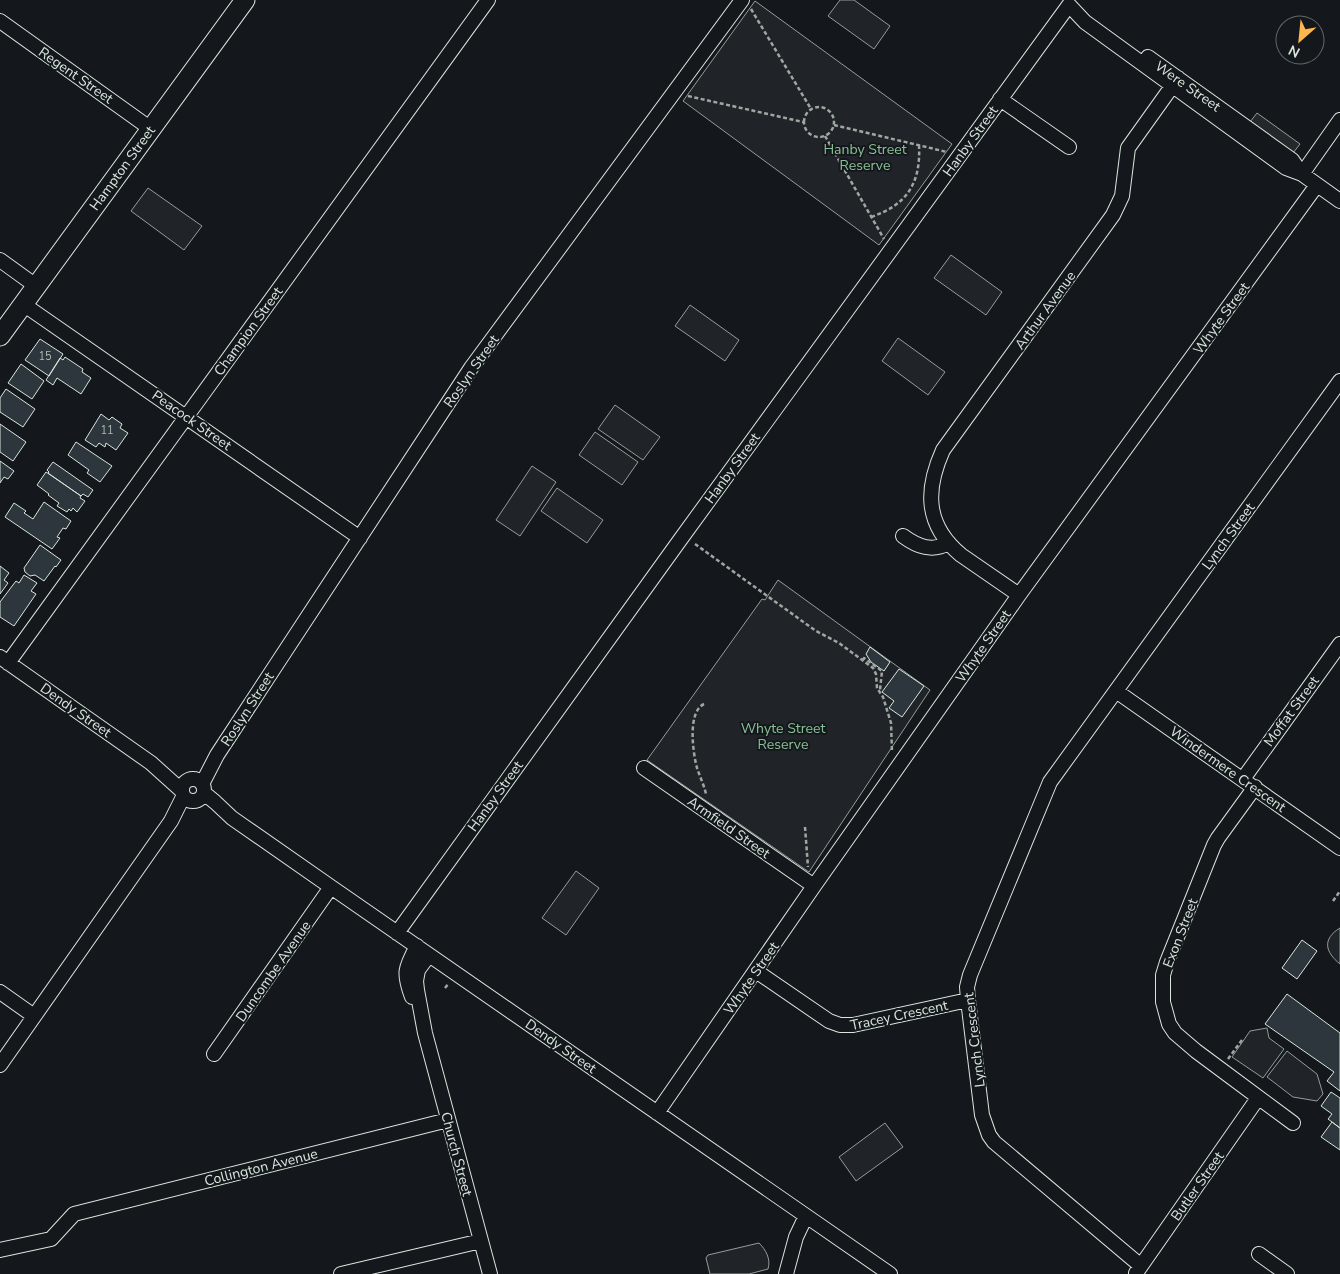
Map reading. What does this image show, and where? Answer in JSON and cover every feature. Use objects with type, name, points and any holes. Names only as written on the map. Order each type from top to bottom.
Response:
[{"type":"main road","name":"Hampton Street","points":[[0,336],[245,0]]},
{"type":"street","name":"Champion Street","points":[[4,660],[186,416],[488,0]]},
{"type":"street","name":"Were Street","points":[[1065,3],[1091,16],[1175,82],[1292,160],[1302,174],[1340,202]]},
{"type":"street","name":"Hanby Street","points":[[398,933],[1000,99],[1065,3]]},
{"type":"street","name":"Roslyn Street","points":[[0,1065],[192,791],[471,368],[746,4]]},
{"type":"street","name":"Regent Street","points":[[0,21],[151,129]]},
{"type":"street","name":"Arthur Avenue","points":[[1019,595],[961,555],[949,543],[938,525],[930,499],[933,474],[943,450],[1113,214],[1122,196],[1128,148],[1175,82]]},
{"type":"street","points":[[1000,99],[1069,148]]},
{"type":"street","points":[[1302,174],[1340,120]]},
{"type":"street","name":"Whyte Street","points":[[657,1113],[1019,595],[1317,185]]},
{"type":"street","points":[[0,260],[36,286]]},
{"type":"street","name":"Peacock Street","points":[[23,304],[360,538]]},
{"type":"street","name":"Lynch Street","points":[[1116,690],[1340,381]]},
{"type":"street","points":[[903,536],[913,544],[923,547],[942,546],[949,543]]},
{"type":"street","name":"Moffat Street","points":[[1243,779],[1340,644]]},
{"type":"street","name":"Dendy Street","points":[[4,660],[890,1274]]},
{"type":"street","name":"Windermere Crescent","points":[[1116,690],[1340,848]]},
{"type":"street","name":"Lynch Crescent","points":[[1116,690],[1050,782],[974,962],[967,986],[982,1115],[989,1135],[1002,1149],[1138,1270]]},
{"type":"street","name":"Armfield Street","points":[[644,768],[814,886]]},
{"type":"street","name":"Exon Street","points":[[1255,787],[1214,844],[1167,962],[1162,988],[1165,1013],[1175,1032],[1196,1051],[1293,1123]]},
{"type":"street","name":"Duncombe Avenue","points":[[214,1054],[331,887]]},
{"type":"street","name":"Church Street","points":[[417,946],[408,963],[406,977],[425,1033],[490,1274]]},
{"type":"street","name":"Church Street","points":[[425,1033],[416,981],[418,970],[429,955]]},
{"type":"street","name":"Tracey Crescent","points":[[756,970],[829,1021],[840,1025],[853,1025],[968,1000]]},
{"type":"street","points":[[0,992],[34,1016]]},
{"type":"street","name":"Butler Street","points":[[1138,1270],[1258,1098]]},
{"type":"street","name":"Collington Avenue","points":[[0,1250],[51,1239],[74,1214],[448,1120]]},
{"type":"street","points":[[786,1274],[796,1238],[806,1216]]},
{"type":"street","points":[[341,1274],[481,1241]]},
{"type":"street","points":[[1259,1254],[1287,1274]]},
{"type":"path","points":[[746,4],[811,109]]},
{"type":"path","points":[[687,96],[803,122]]},
{"type":"path","points":[[816,107],[826,108],[833,116],[834,125],[832,130],[825,136],[811,136],[807,132],[803,122],[804,117],[811,109],[816,107]]},
{"type":"path","points":[[834,125],[948,152]]},
{"type":"path","points":[[825,136],[884,239]]},
{"type":"path","points":[[871,217],[891,209],[908,193],[917,175],[920,161],[919,145]]},
{"type":"path","points":[[695,544],[816,631],[865,658],[881,670],[880,692]]},
{"type":"path","points":[[865,658],[875,670],[877,688],[888,709],[891,723],[892,751]]},
{"type":"path","points":[[702,808],[706,794],[695,758],[693,725],[696,711],[704,704]]},
{"type":"path","points":[[805,828],[808,871]]},
{"type":"path","points":[[1333,901],[1340,891]]},
{"type":"path","points":[[1228,1059],[1242,1040]]},
{"type":"green space","points":[[840,0],[854,0],[890,26],[874,49],[828,16]]},
{"type":"green space","name":"Hanby Street Reserve","points":[[755,1],[952,144],[879,245],[683,101]]},
{"type":"green space","points":[[148,188],[202,226],[184,250],[131,211]]},
{"type":"green space","points":[[951,255],[1002,292],[986,315],[934,278]]},
{"type":"green space","points":[[690,305],[739,340],[725,361],[675,326]]},
{"type":"green space","points":[[898,338],[945,372],[928,395],[882,361]]},
{"type":"green space","points":[[615,405],[660,437],[643,460],[598,429]]},
{"type":"green space","points":[[595,432],[638,462],[622,485],[579,455]]},
{"type":"green space","points":[[532,466],[556,482],[520,536],[496,520]]},
{"type":"green space","points":[[557,488],[603,520],[587,543],[541,511]]},
{"type":"green space","name":"Whyte Street Reserve","points":[[778,580],[930,690],[809,872],[647,760],[762,599],[765,600]]},
{"type":"green space","points":[[576,871],[599,888],[566,935],[542,918]]},
{"type":"green space","points":[[1340,928],[1340,964],[1331,955],[1328,941],[1334,932]]},
{"type":"green space","points":[[1267,1028],[1269,1038],[1284,1049],[1263,1078],[1232,1057],[1250,1031]]},
{"type":"green space","points":[[1287,1051],[1317,1074],[1323,1094],[1317,1101],[1293,1097],[1267,1077]]},
{"type":"green space","points":[[885,1123],[903,1147],[856,1181],[839,1157]]},
{"type":"green space","points":[[759,1243],[767,1255],[768,1269],[749,1274],[710,1274],[706,1258],[708,1255]]},
{"type":"shaded area","points":[[1257,113],[1300,144],[1293,153],[1250,122]]},
{"type":"building","points":[[40,339],[63,354],[49,376],[25,360]]},
{"type":"building","points":[[65,357],[83,369],[82,372],[91,378],[81,394],[57,378],[53,385],[46,380],[60,358],[63,360]]},
{"type":"building","points":[[21,364],[44,381],[32,399],[8,383]]},
{"type":"building","points":[[6,389],[35,409],[23,427],[0,412],[0,398]]},
{"type":"building","points":[[101,414],[109,420],[112,417],[122,424],[120,428],[128,433],[116,450],[106,443],[105,447],[99,443],[96,447],[85,440]]},
{"type":"building","points":[[0,424],[26,442],[13,461],[0,452]]},
{"type":"building","points":[[76,442],[112,466],[100,482],[87,473],[89,470],[68,455]]},
{"type":"building","points":[[0,461],[14,471],[8,479],[4,477],[0,483]]},
{"type":"building","points":[[53,462],[93,490],[88,497],[83,494],[81,496],[48,473],[47,470]]},
{"type":"building","points":[[46,472],[81,496],[80,498],[85,501],[77,512],[73,508],[67,512],[57,506],[59,503],[37,485]]},
{"type":"building","points":[[44,502],[71,521],[66,529],[63,528],[57,537],[60,538],[52,549],[5,517],[14,503],[26,511],[24,513],[33,519]]},
{"type":"building","points":[[40,545],[61,560],[44,581],[35,575],[30,576],[25,572],[24,568]]},
{"type":"building","points":[[0,566],[9,573],[4,580],[8,583],[0,594]]},
{"type":"building","points":[[24,575],[37,583],[31,591],[36,594],[14,626],[0,617],[0,602],[16,581],[19,583]]},
{"type":"building","points":[[870,647],[890,662],[884,671],[871,662],[866,654]]},
{"type":"building","points":[[899,669],[924,686],[902,717],[889,708],[894,701],[882,692]]},
{"type":"building","points":[[1302,940],[1317,951],[1297,979],[1282,968]]},
{"type":"building","points":[[1287,994],[1340,1033],[1340,1091],[1327,1081],[1334,1072],[1265,1024]]},
{"type":"building","points":[[1331,1092],[1340,1098],[1340,1128],[1328,1119],[1332,1114],[1321,1106]]},
{"type":"building","points":[[1332,1122],[1340,1128],[1340,1150],[1321,1137]]}]
